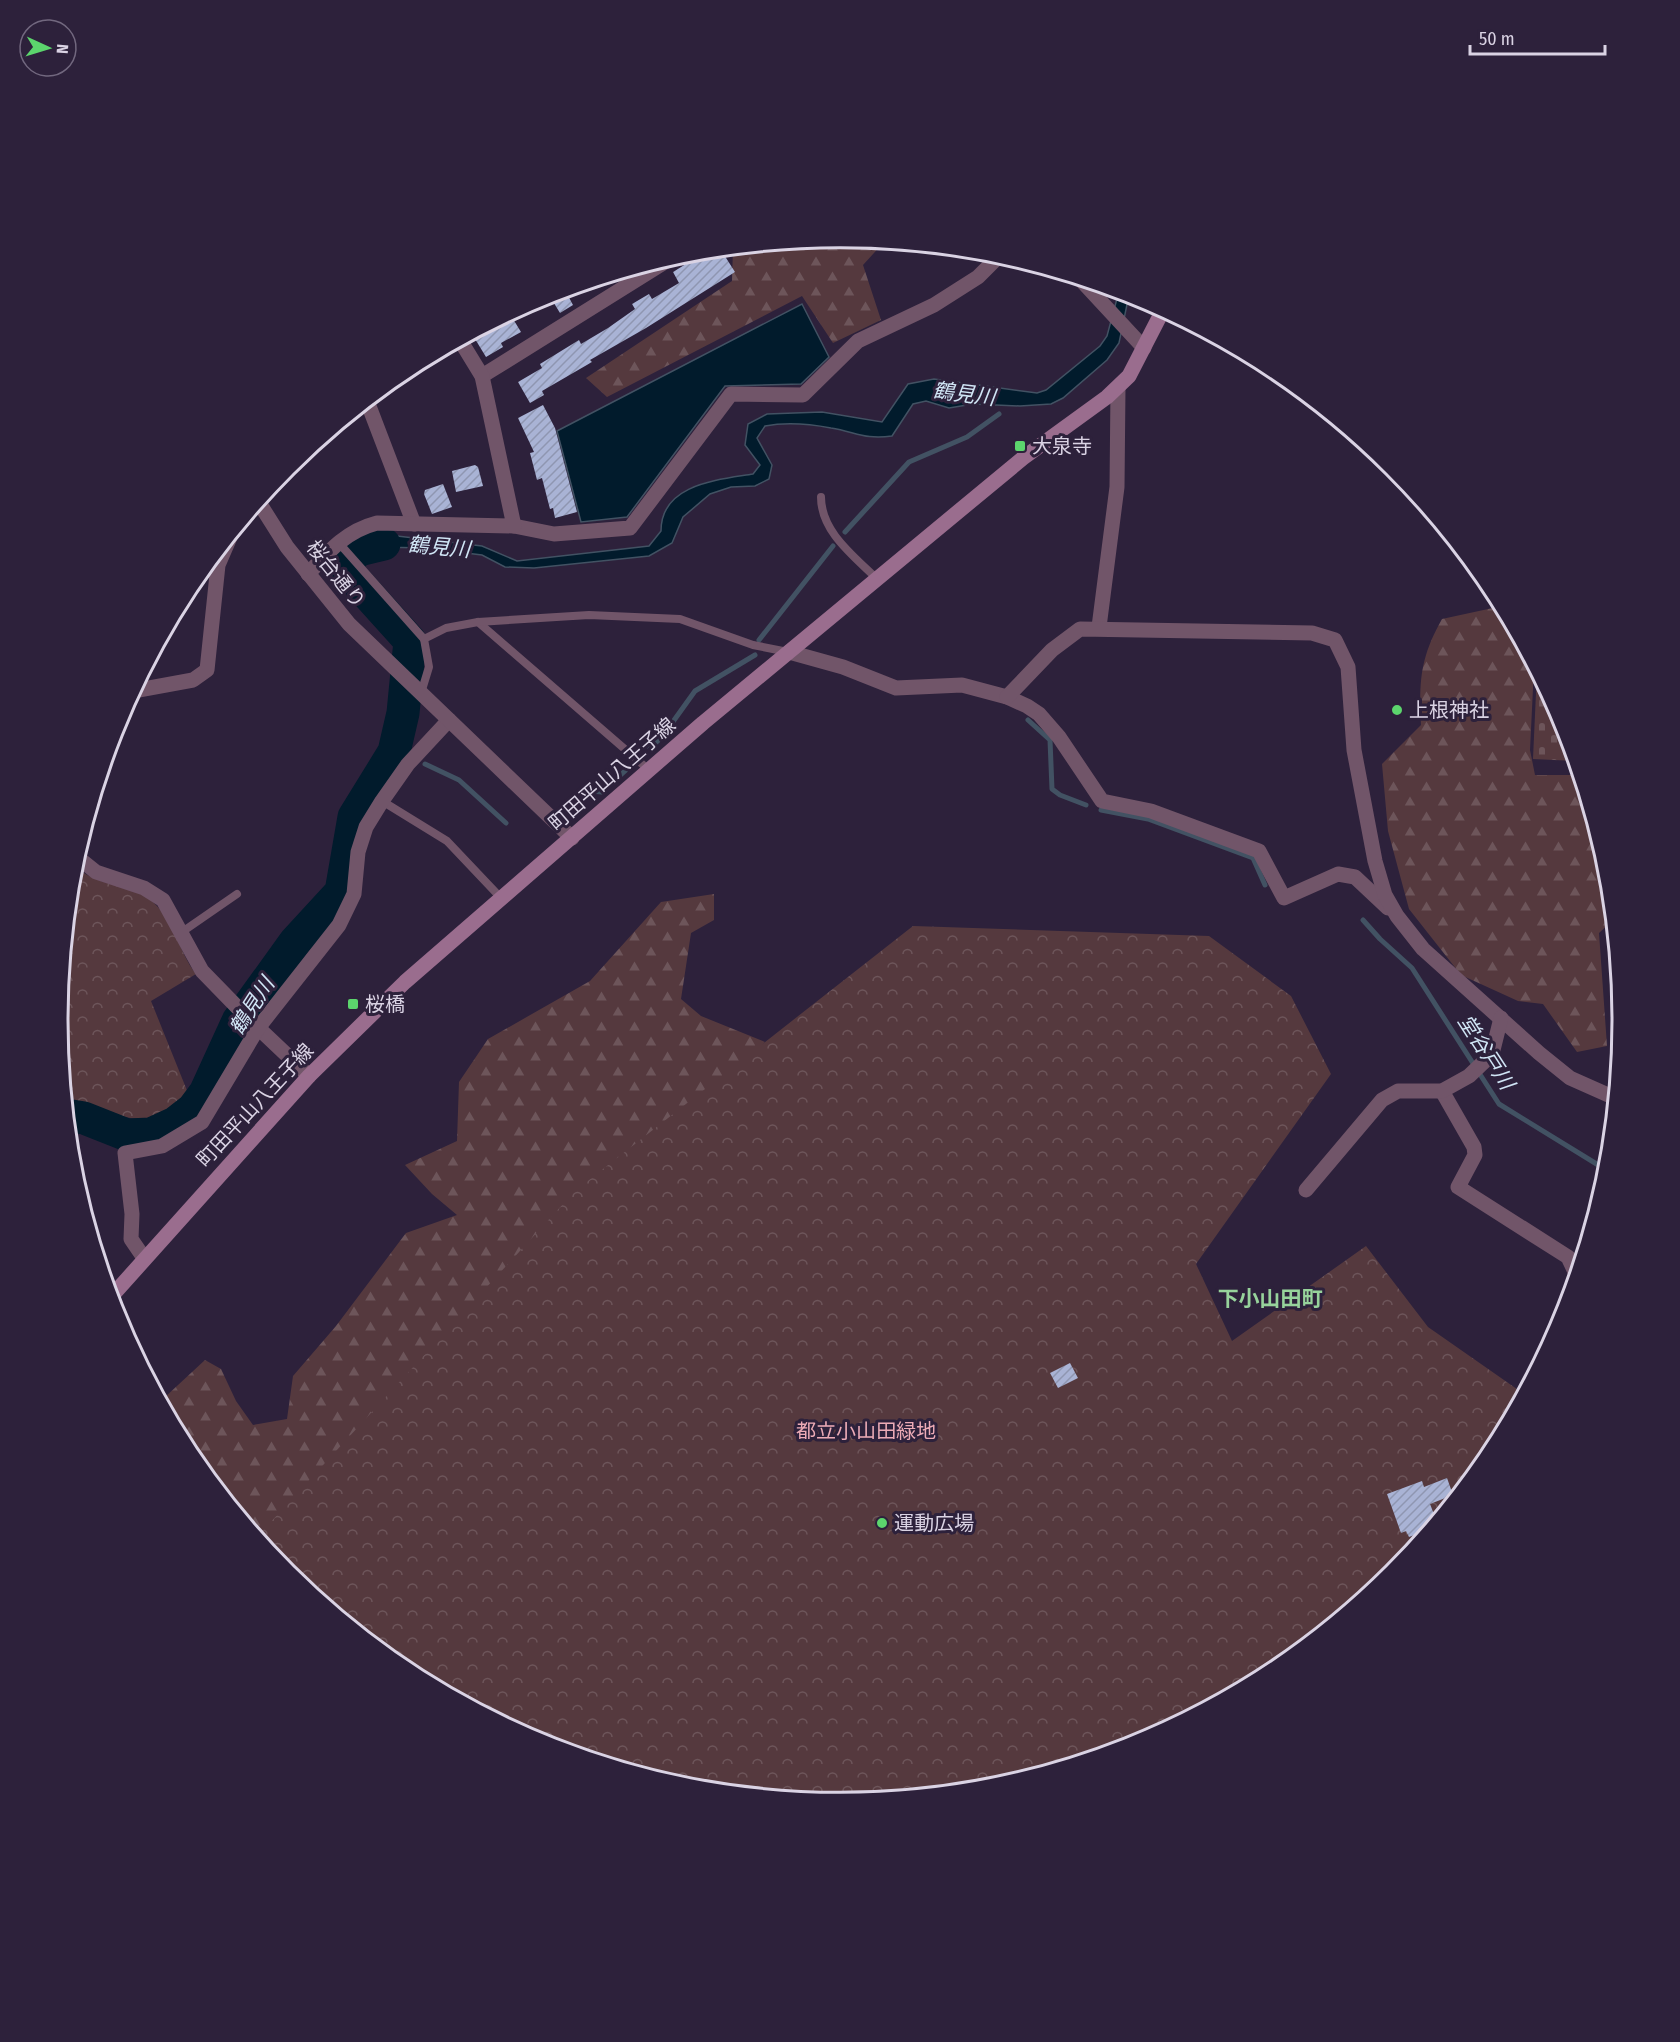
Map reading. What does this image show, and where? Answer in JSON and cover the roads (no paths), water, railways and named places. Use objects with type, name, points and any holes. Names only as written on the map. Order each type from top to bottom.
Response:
[{"type":"main road","name":"町田平山八王子線","points":[[116,1291],[309,1076],[405,982],[789,652],[1023,458],[1118,388],[1129,376],[1159,318]]},
{"type":"street","points":[[308,574],[342,546],[358,528],[377,523],[514,526],[554,534],[630,528],[731,394],[803,395],[858,341],[934,305],[978,276],[991,263]]},
{"type":"street","points":[[482,376],[647,273]]},
{"type":"street","points":[[1091,290],[1144,348]]},
{"type":"street","points":[[464,347],[482,376],[514,526]]},
{"type":"street","points":[[1099,627],[1117,487],[1118,388]]},
{"type":"street","points":[[370,408],[414,524]]},
{"type":"street","name":"桜台通り","points":[[263,508],[308,574],[349,624],[421,693]]},
{"type":"street","points":[[142,689],[193,680],[207,670],[219,562]]},
{"type":"street","points":[[1007,697],[1052,650],[1080,629],[1099,627],[1312,633],[1335,640],[1348,667],[1357,770],[1375,861],[1385,895],[1397,916],[1423,949],[1570,1078],[1609,1095]]},
{"type":"street","points":[[789,652],[843,667],[896,688],[962,685],[1007,697],[1039,714],[1059,737],[1102,801],[1151,811],[1259,850],[1284,898],[1338,874],[1355,877],[1397,916]]},
{"type":"street","points":[[421,693],[572,838]]},
{"type":"street","points":[[144,1258],[131,1239],[132,1214],[125,1153],[162,1146],[202,1122],[256,1025],[339,925],[354,894],[358,852],[366,827],[408,764],[449,720]]},
{"type":"street","points":[[84,862],[96,872],[154,893],[169,908],[202,971],[239,1009]]},
{"type":"street","points":[[1306,1190],[1382,1100],[1398,1091],[1442,1091],[1469,1076],[1489,1059],[1501,1018]]},
{"type":"street","points":[[256,1025],[309,1076]]},
{"type":"street","points":[[1442,1091],[1474,1146],[1475,1155],[1458,1187],[1568,1257],[1573,1267]]},
{"type":"lane","points":[[821,497],[821,506],[831,531],[877,579]]},
{"type":"lane","points":[[342,546],[424,639],[429,667],[421,693]]},
{"type":"lane","points":[[424,639],[446,628],[478,622],[589,615],[680,619],[753,645],[789,652]]},
{"type":"lane","points":[[478,622],[649,770]]},
{"type":"lane","points":[[382,801],[447,841],[501,898]]},
{"type":"lane","points":[[182,932],[237,894]]},
{"type":"lane","points":[[239,1009],[256,1025]]},
{"type":"water","points":[[1117,300],[1127,304],[1119,343],[1107,360],[1063,398],[1051,404],[1020,406],[973,404],[949,408],[926,401],[913,404],[892,436],[883,437],[806,425],[765,426],[757,438],[772,465],[769,479],[755,486],[731,487],[710,494],[683,517],[672,543],[649,556],[534,568],[505,567],[482,555],[425,548],[379,547],[364,554],[350,567],[341,559],[356,543],[368,538],[397,536],[482,546],[517,561],[649,546],[661,531],[663,515],[670,503],[681,494],[708,482],[753,474],[760,465],[745,445],[748,424],[767,414],[822,412],[882,422],[908,384],[934,379],[1037,393],[1046,390],[1100,346],[1107,336]]},
{"type":"water","points":[[802,304],[829,357],[801,384],[725,386],[627,517],[581,522],[557,431]]},
{"type":"waterway","points":[[845,532],[909,462],[967,437],[999,414]]},
{"type":"waterway","name":"鶴見川","points":[[73,1116],[84,1118],[127,1135],[151,1134],[175,1123],[193,1109],[205,1093],[238,1021],[295,942],[341,892],[354,817],[394,752],[403,713],[410,641],[346,570],[346,562],[359,550],[384,544]]},
{"type":"waterway","points":[[759,640],[833,546]]},
{"type":"waterway","name":"堂谷戸川","points":[[650,748],[662,737],[695,691],[755,655]]},
{"type":"waterway","name":"堂谷戸川","points":[[1028,720],[1050,740],[1052,789],[1060,795],[1086,805]]},
{"type":"waterway","name":"堂谷戸川","points":[[394,752],[401,754]]},
{"type":"waterway","name":"堂谷戸川","points":[[425,764],[459,780],[506,823]]},
{"type":"waterway","name":"堂谷戸川","points":[[590,791],[602,792],[626,770]]},
{"type":"waterway","name":"堂谷戸川","points":[[1101,810],[1148,819],[1253,858],[1265,885]]},
{"type":"waterway","name":"堂谷戸川","points":[[1363,920],[1412,968],[1499,1104],[1599,1165]]},
{"type":"place","name":"大泉寺","points":[[1020,446]]},
{"type":"place","name":"上根神社","points":[[1397,710]]},
{"type":"place","name":"桜橋","points":[[353,1004]]},
{"type":"place","name":"運動広場","points":[[882,1523]]},
{"type":"district","name":"下小山田町","points":[[1270,1299]]},
{"type":"park label","name":"都立小山田緑地","points":[[866,1431]]}]
